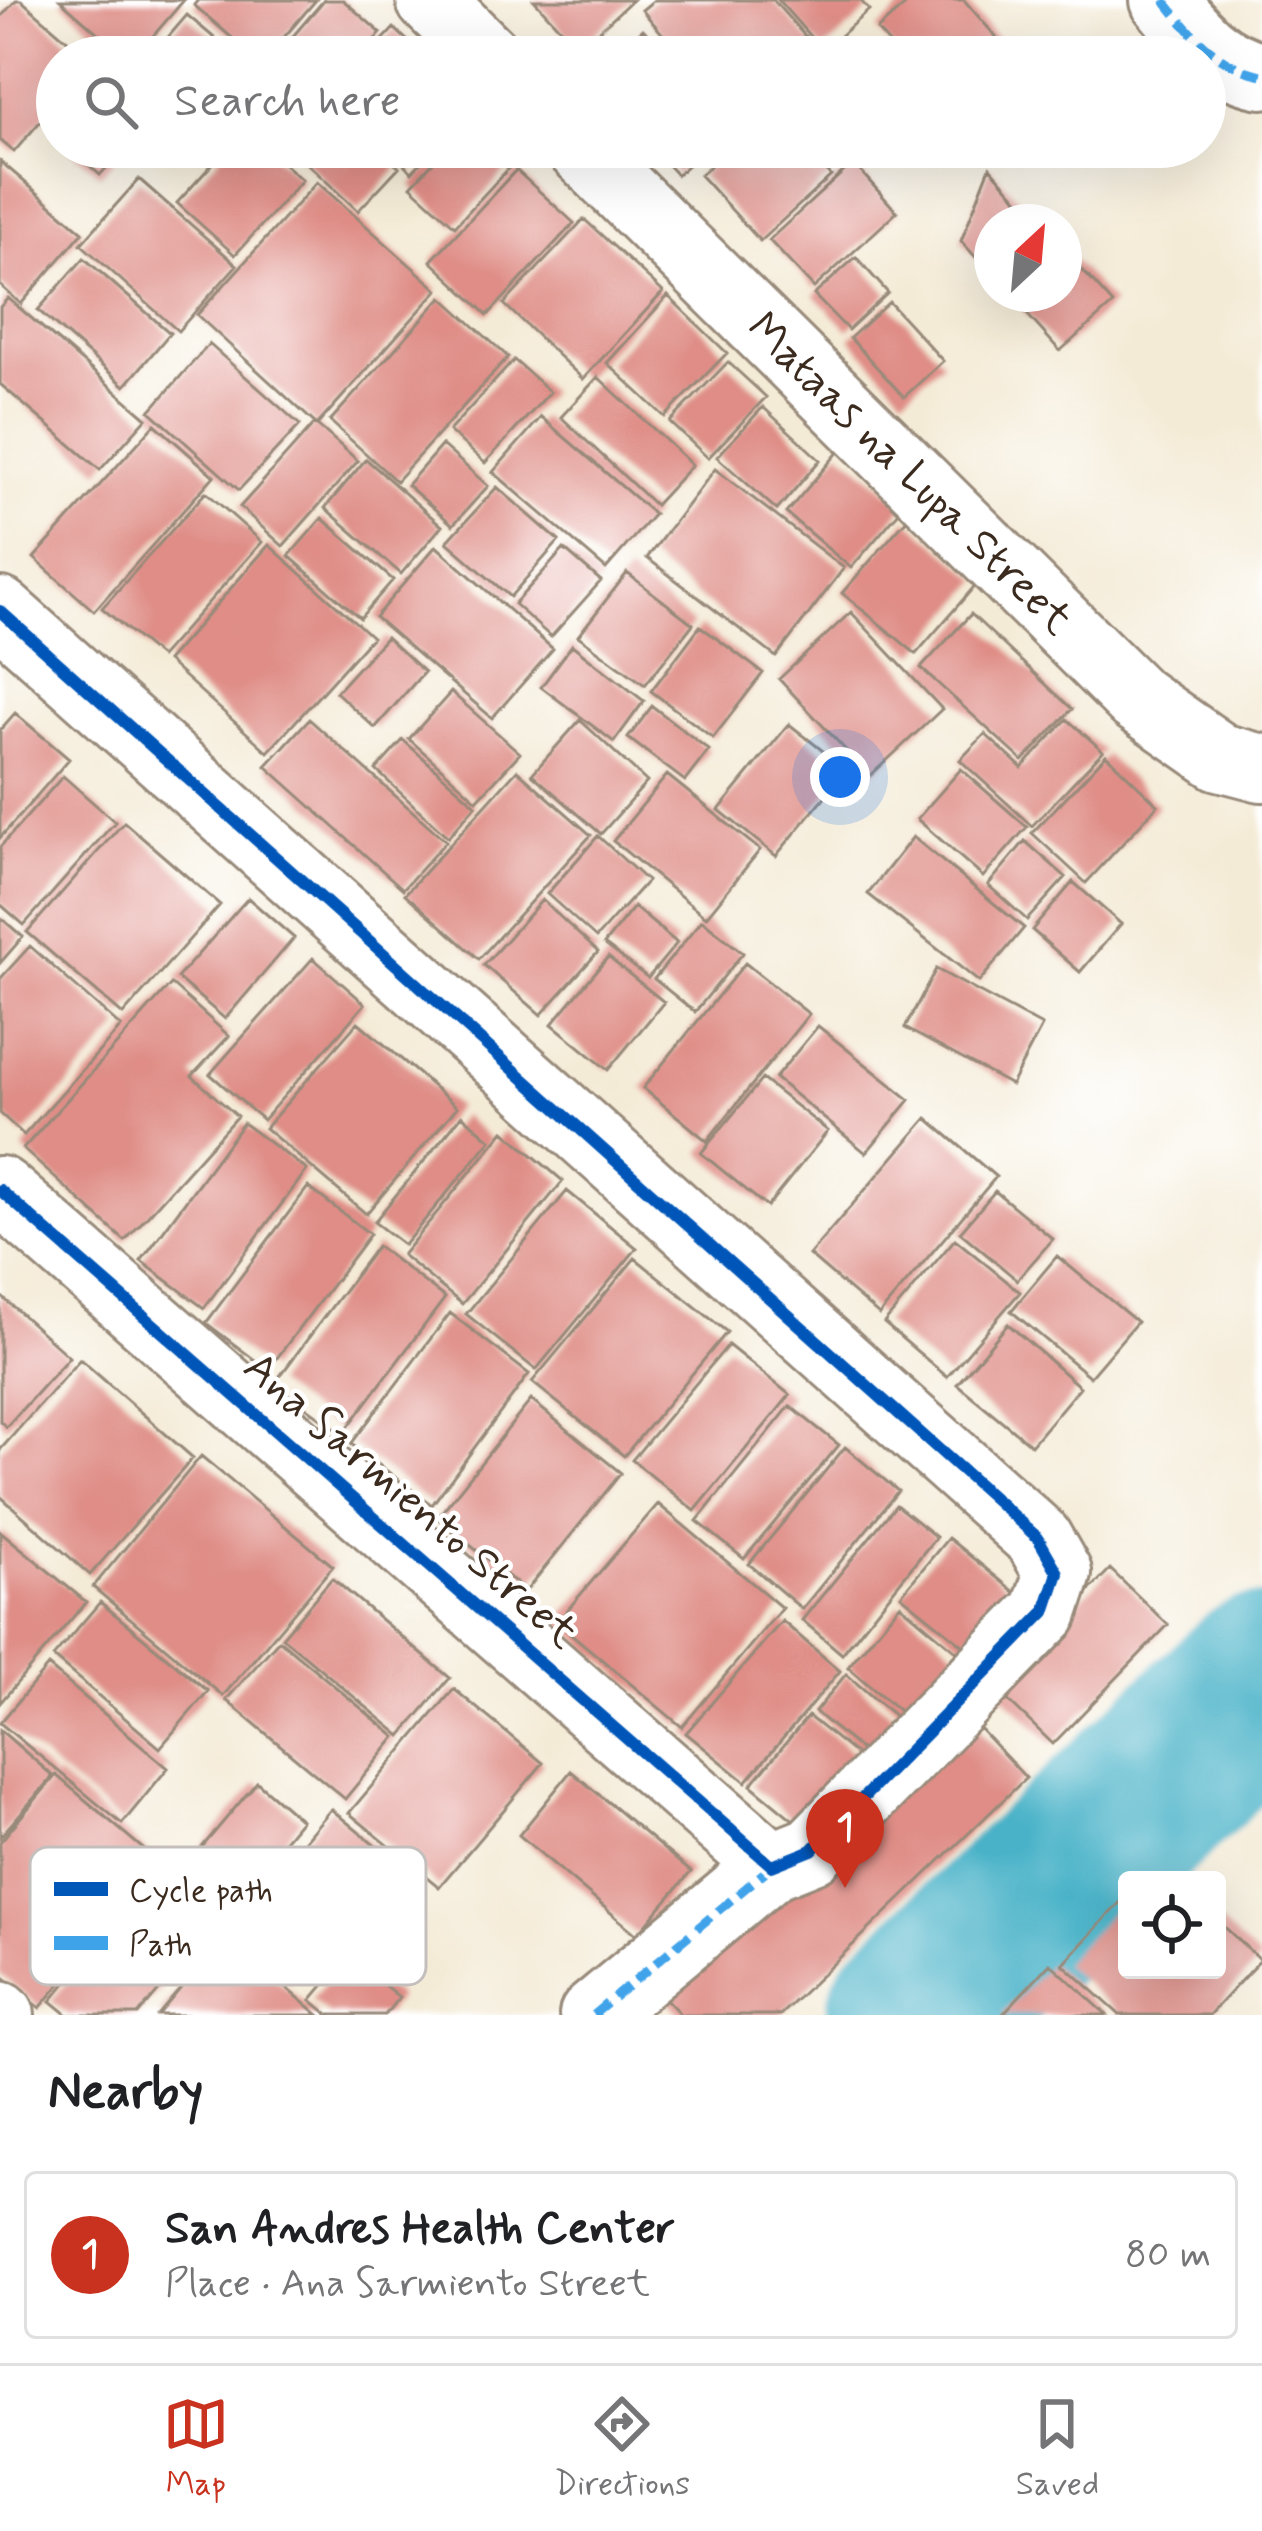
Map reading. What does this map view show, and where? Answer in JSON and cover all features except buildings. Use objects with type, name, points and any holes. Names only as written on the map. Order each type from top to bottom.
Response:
[{"type":"street","points":[[430,0],[467,36]]},
{"type":"street","points":[[1164,0],[1193,36]]},
{"type":"street","points":[[1226,60],[1262,75]]},
{"type":"street","name":"Mataas na Lupa Street","points":[[600,168],[1137,699],[1220,758],[1262,768]]},
{"type":"street","points":[[0,611],[1038,1538],[1058,1574],[1045,1612],[812,1850],[772,1866],[593,2015]]},
{"type":"street","name":"Ana Sarmiento Street","points":[[0,1190],[772,1866]]},
{"type":"waterway","points":[[915,2015],[1262,1683]]},
{"type":"marked path","points":[[1164,0],[1195,36]]},
{"type":"marked path","points":[[1226,61],[1262,75]]},
{"type":"marked path","points":[[593,2015],[772,1866]]},
{"type":"cycle path","points":[[0,611],[1038,1538],[1058,1573],[1045,1612],[812,1850],[772,1866],[0,1190]]},
{"type":"place","name":"San Andres Health Center","points":[[845,1888]]}]
